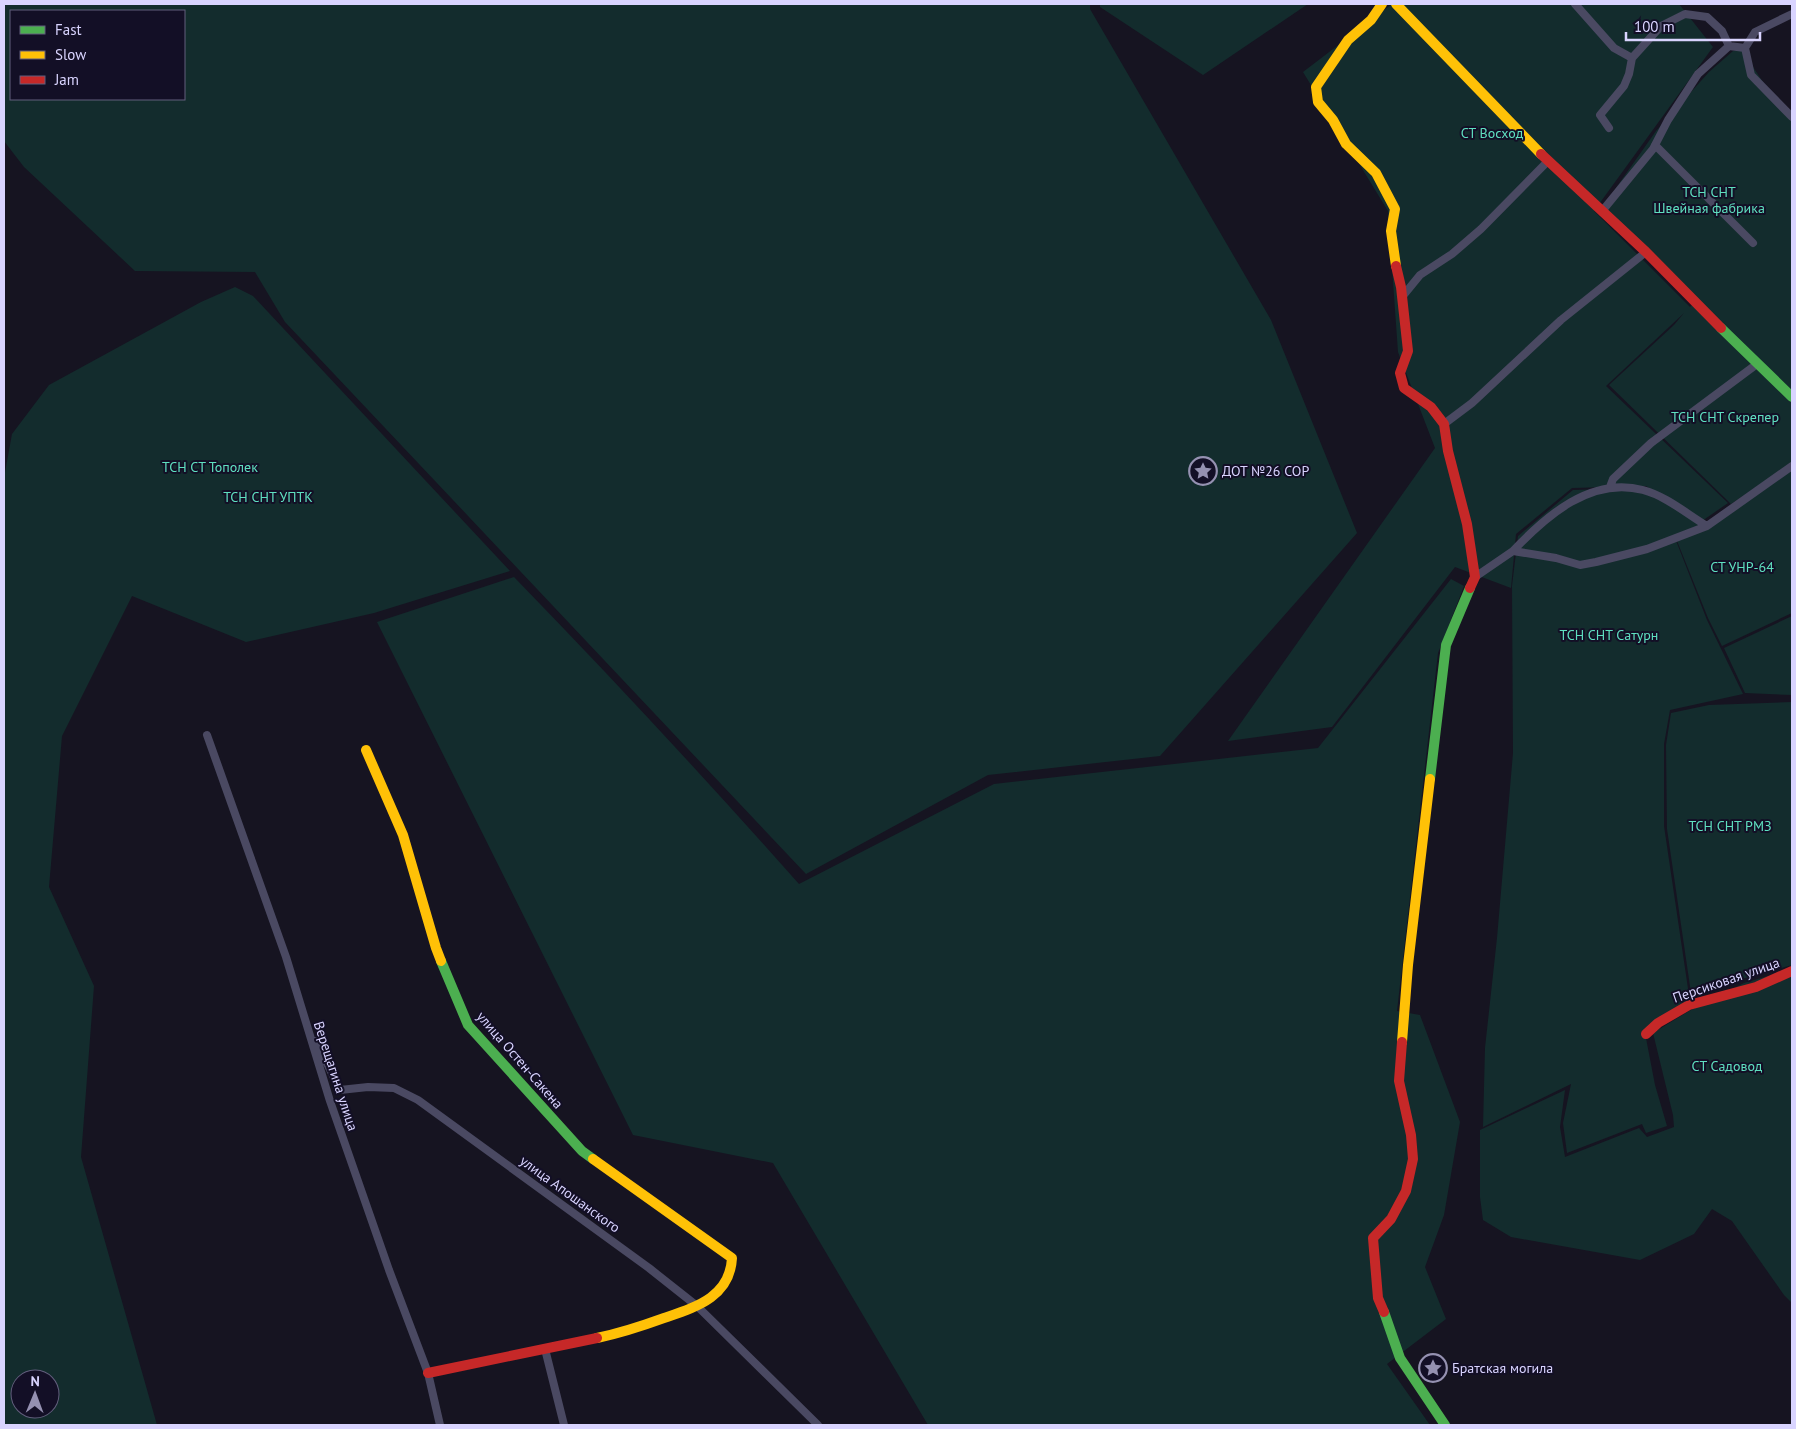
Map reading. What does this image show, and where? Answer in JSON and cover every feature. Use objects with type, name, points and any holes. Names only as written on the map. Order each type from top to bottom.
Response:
[{"type":"street","points":[[1382,4],[1371,20],[1348,40],[1316,87],[1318,102],[1333,120],[1346,144],[1376,174],[1395,209],[1392,231],[1393,254],[1402,297],[1408,351],[1400,373],[1404,388],[1431,407],[1444,424],[1448,451],[1467,524],[1476,577]]},
{"type":"street","points":[[1396,4],[1548,161],[1603,210],[1792,397]]},
{"type":"street","points":[[1575,4],[1614,48],[1632,58]]},
{"type":"street","points":[[1609,128],[1600,115],[1624,86],[1629,74],[1632,58],[1662,26],[1685,14],[1707,17],[1722,31],[1729,46]]},
{"type":"street","points":[[1792,14],[1755,32],[1744,48],[1751,75],[1792,117]]},
{"type":"street","points":[[1603,210],[1655,145],[1668,120],[1698,74],[1729,46],[1744,48]]},
{"type":"street","points":[[1655,145],[1753,243]]},
{"type":"street","points":[[1402,297],[1420,275],[1452,254],[1481,230],[1548,161]]},
{"type":"street","points":[[1444,424],[1472,403],[1560,320],[1646,252]]},
{"type":"street","points":[[1610,487],[1613,480],[1651,443],[1757,364]]},
{"type":"street","points":[[1513,551],[1556,558],[1580,565],[1647,548],[1707,526],[1792,466]]},
{"type":"street","points":[[1445,1425],[1400,1358],[1390,1326],[1378,1298],[1374,1238],[1391,1218],[1406,1191],[1413,1159],[1411,1135],[1399,1081],[1408,965],[1446,645],[1476,577],[1513,551],[1538,525],[1571,501],[1610,487],[1642,490],[1656,495],[1707,526]]},
{"type":"street","name":"Верещагина улица","points":[[207,735],[286,957],[330,1101],[389,1270],[428,1373],[440,1425]]},
{"type":"street","name":"улица Остен-Сакена","points":[[366,750],[403,835],[436,948],[468,1025],[582,1151],[732,1258],[727,1282],[705,1303],[697,1306]]},
{"type":"street","name":"Персиковая улица","points":[[1646,1034],[1658,1023],[1689,1004],[1756,987],[1792,971]]},
{"type":"street","name":"улица Апошанского","points":[[305,1019],[340,1090],[368,1087],[394,1088],[418,1100],[650,1268],[697,1306],[818,1425]]},
{"type":"street","points":[[428,1373],[628,1331],[697,1306]]},
{"type":"street","points":[[545,1349],[564,1425]]},
{"type":"green space","points":[[4,4],[1090,4],[1090,9],[1271,320],[1357,533],[1160,756],[988,775],[806,874],[285,322],[255,272],[135,271],[24,167],[4,141]]},
{"type":"green space","points":[[1100,4],[1308,4],[1203,75],[1100,7]]},
{"type":"green space","name":"СТ Восход","points":[[1392,4],[1679,4],[1713,47],[1594,211],[1690,307],[1694,303],[1792,400],[1792,463],[1731,504],[1609,385],[1674,325],[1684,313],[1606,386],[1728,503],[1702,521],[1646,486],[1572,488],[1516,534],[1511,588],[1455,567],[1332,727],[1228,741],[1435,448],[1398,352],[1388,211],[1303,72]]},
{"type":"green space","name":"ТСН СНТ Швейная фабрика","points":[[1742,50],[1776,102],[1792,121],[1792,393],[1599,212],[1656,131],[1709,72],[1733,51]]},
{"type":"green space","name":"ТСН СТ Тополек","points":[[235,287],[253,296],[510,571],[374,613],[246,642],[132,596],[62,736],[49,887],[94,986],[81,1157],[157,1425],[4,1425],[4,478],[12,434],[49,385],[201,302]]},
{"type":"green space","name":"СТ УНР-64","points":[[1792,469],[1792,613],[1722,646],[1708,618],[1677,541]]},
{"type":"green space","name":"ТСН СНТ Сатурн","points":[[1645,488],[1702,525],[1675,538],[1707,620],[1743,694],[1670,710],[1664,744],[1664,826],[1690,1002],[1645,1033],[1655,1085],[1667,1126],[1646,1133],[1642,1124],[1567,1153],[1563,1123],[1571,1084],[1483,1127],[1485,1048],[1497,938],[1513,753],[1512,586],[1518,536],[1573,490]]},
{"type":"green space","points":[[514,577],[658,729],[799,884],[994,784],[1318,748],[1451,579],[1464,586],[1438,653],[1397,1011],[1420,1015],[1460,1122],[1444,1215],[1425,1267],[1446,1319],[1387,1364],[1430,1425],[928,1425],[773,1163],[633,1135],[377,622]]},
{"type":"green space","points":[[1792,616],[1792,695],[1745,693],[1724,648]]},
{"type":"green space","name":"ТСН СНТ РМЗ","points":[[1792,702],[1792,965],[1691,993],[1667,829],[1666,745],[1671,713],[1709,705]]},
{"type":"green space","name":"СТ Садовод","points":[[1792,969],[1792,1303],[1784,1295],[1732,1221],[1712,1209],[1694,1234],[1640,1260],[1511,1237],[1483,1220],[1480,1197],[1480,1130],[1565,1090],[1560,1127],[1565,1157],[1639,1128],[1647,1137],[1674,1127],[1673,1115],[1653,1033],[1689,1011],[1744,983]]},
{"type":"traffic: fast","points":[[1721,328],[1792,397]]},
{"type":"traffic: fast","points":[[1430,779],[1446,645],[1470,588]]},
{"type":"traffic: fast","points":[[441,961],[468,1025],[582,1151],[593,1159]]},
{"type":"traffic: fast","points":[[1384,1312],[1400,1358],[1445,1425]]},
{"type":"traffic: slow","points":[[1382,4],[1371,20],[1348,40],[1316,87],[1318,102],[1333,120],[1346,144],[1376,173],[1395,209],[1391,231],[1396,266]]},
{"type":"traffic: slow","points":[[1396,4],[1541,154]]},
{"type":"traffic: slow","points":[[366,750],[403,835],[441,961]]},
{"type":"traffic: slow","points":[[1402,1042],[1408,965],[1430,779]]},
{"type":"traffic: slow","points":[[593,1159],[732,1258],[730,1271],[725,1282],[718,1291],[699,1304],[676,1314],[597,1338]]},
{"type":"traffic: jam","points":[[1541,154],[1646,252],[1721,328]]},
{"type":"traffic: jam","points":[[1396,266],[1401,287],[1408,351],[1400,373],[1404,388],[1431,407],[1444,424],[1448,451],[1467,524],[1475,577],[1470,588]]},
{"type":"traffic: jam","points":[[1646,1034],[1658,1023],[1689,1005],[1756,987],[1792,971]]},
{"type":"traffic: jam","points":[[1384,1312],[1378,1298],[1373,1238],[1391,1219],[1406,1191],[1413,1159],[1411,1135],[1399,1081],[1402,1042]]},
{"type":"traffic: jam","points":[[428,1373],[597,1338]]},
{"type":"place","name":"ДОТ №26 СОР","points":[[1203,471]]},
{"type":"place","name":"Братская могила","points":[[1433,1368]]},
{"type":"park label","name":"ТСН СНТ Скрепер","points":[[1725,417]]},
{"type":"park label","name":"ТСН СНТ УПТК","points":[[268,497]]}]
